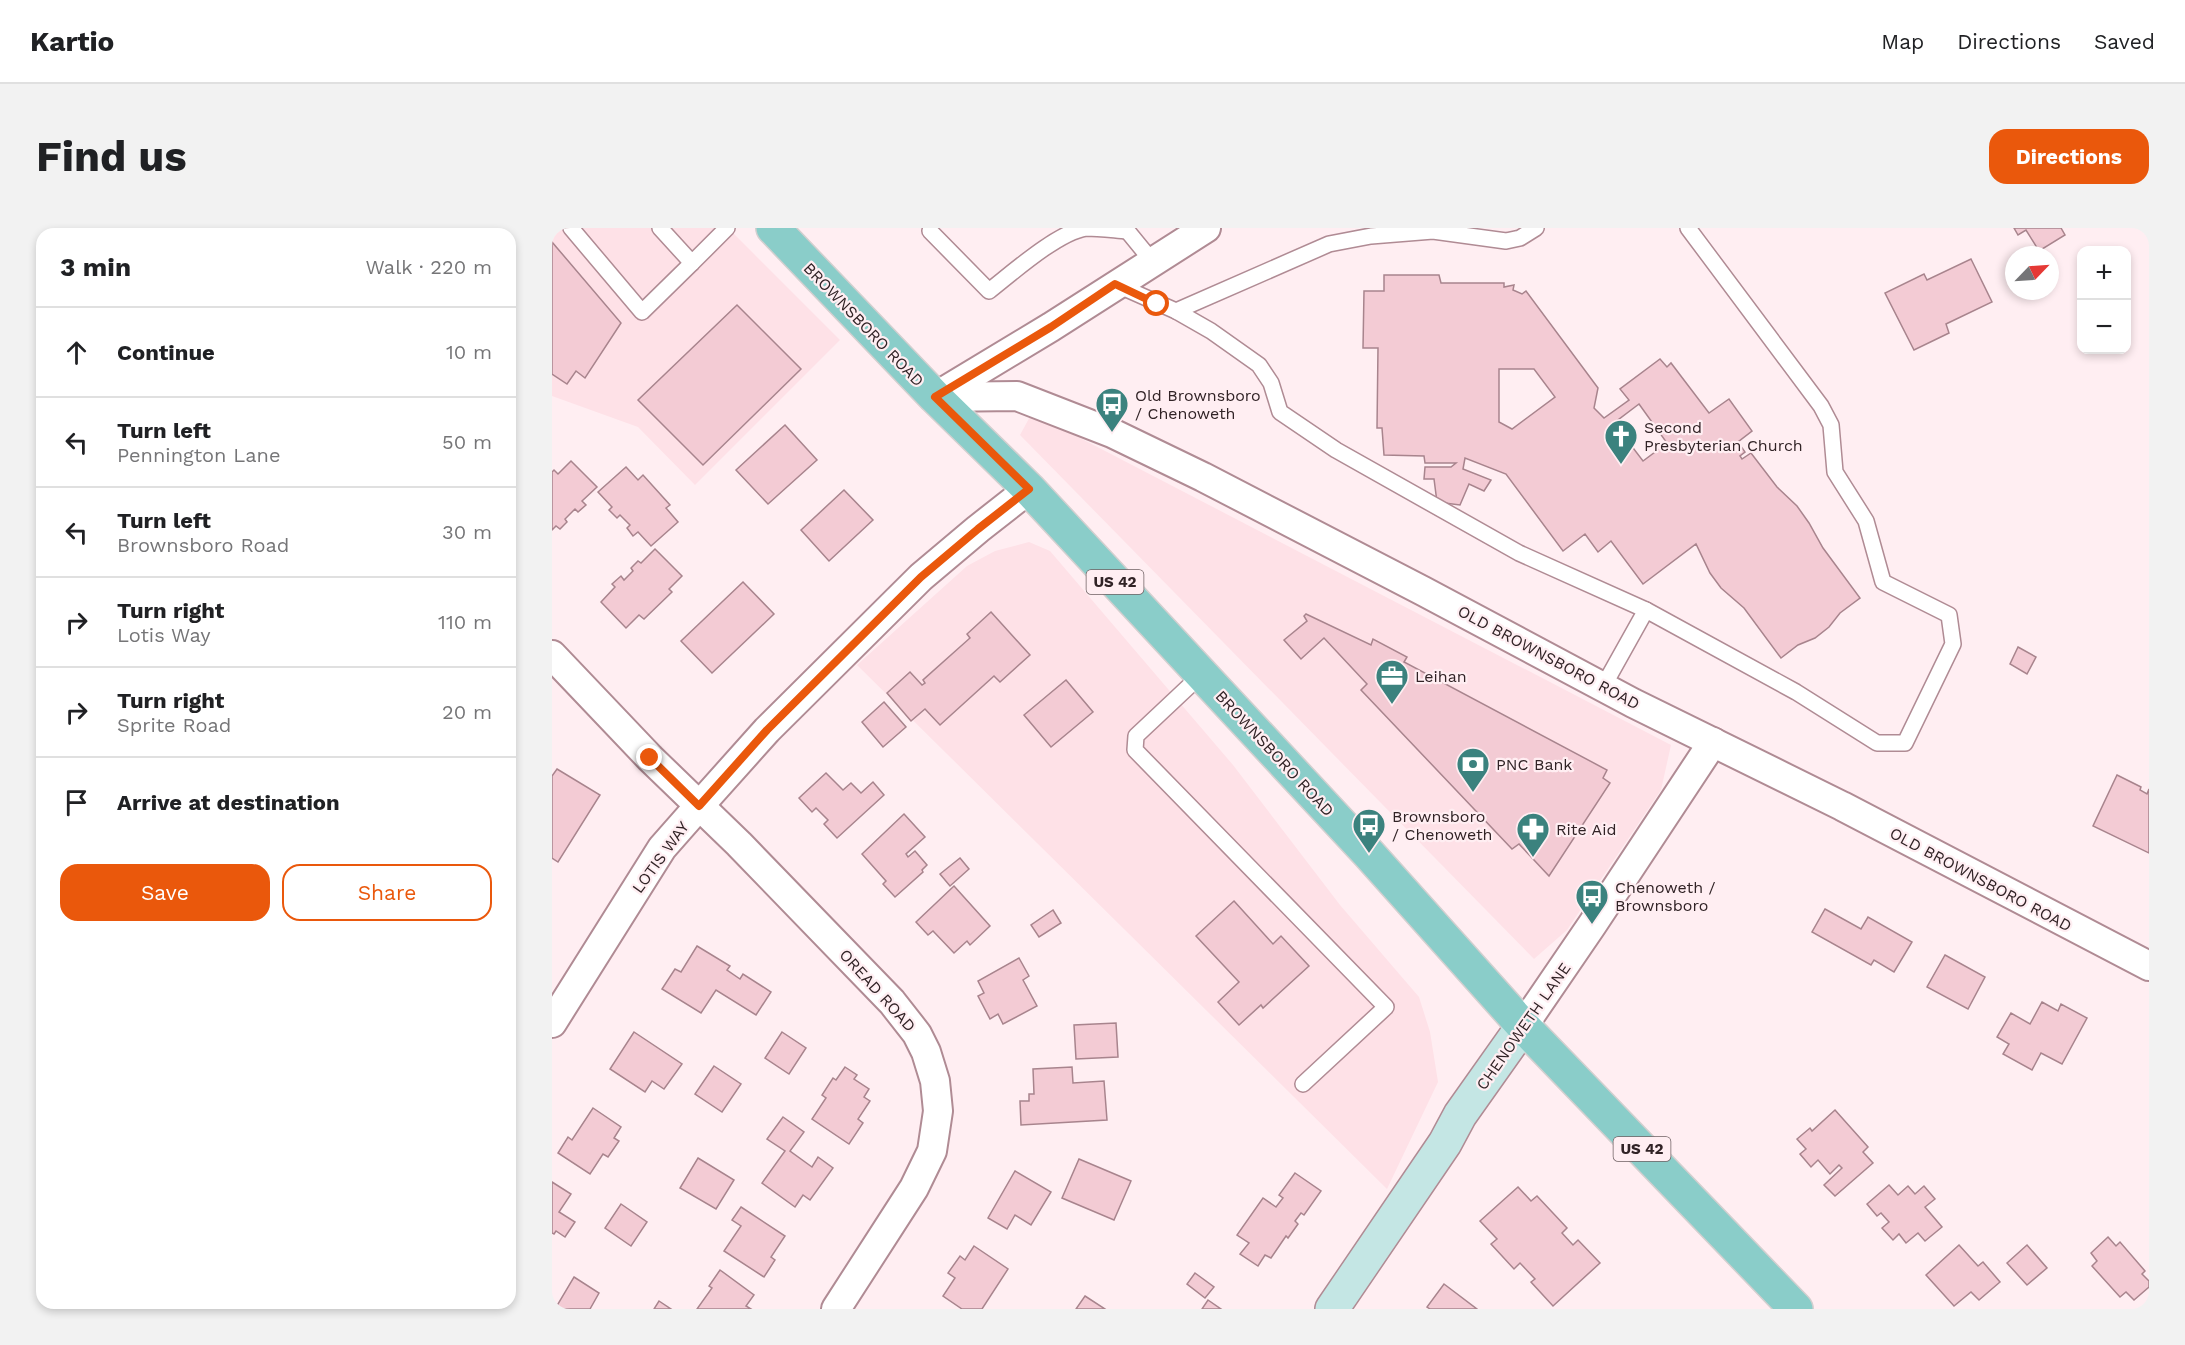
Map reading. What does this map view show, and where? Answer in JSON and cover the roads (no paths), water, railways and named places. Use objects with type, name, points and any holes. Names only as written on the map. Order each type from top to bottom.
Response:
[{"type":"main road","name":"BROWNSBORO ROAD","points":[[773,228],[935,397],[1029,489],[1369,854],[1523,1026],[1796,1309]]},
{"type":"main road","name":"CHENOWETH LANE","points":[[1332,1309],[1445,1143],[1460,1115],[1523,1026]]},
{"type":"street","points":[[935,397],[1051,327],[1206,228]]},
{"type":"street","name":"OLD BROWNSBORO ROAD","points":[[935,397],[1017,396],[1112,433],[1203,477],[1603,687],[1842,806],[2149,966]]},
{"type":"street","name":"LOTIS WAY","points":[[552,1023],[662,848],[699,806],[767,730],[921,577],[1029,489]]},
{"type":"street","name":"OREAD ROAD","points":[[552,655],[650,758],[739,844],[892,1002],[917,1035],[926,1052],[935,1081],[938,1111],[936,1131],[924,1170],[836,1309]]},
{"type":"street","name":"CHENOWETH LANE","points":[[1523,1026],[1713,742]]},
{"type":"lane","points":[[571,228],[642,312],[727,228]]},
{"type":"lane","points":[[660,228],[692,263]]},
{"type":"lane","points":[[930,231],[989,291],[1032,257],[1065,235],[1085,228],[1126,229],[1152,261]]},
{"type":"lane","points":[[1176,312],[1329,244],[1371,236],[1433,231],[1506,241],[1520,238],[1536,228]]},
{"type":"lane","points":[[1115,284],[1211,331],[1259,365],[1271,383],[1280,412],[1336,450],[1519,553],[1646,610],[1796,692],[1877,743],[1905,743],[1953,644],[1949,615],[1884,582],[1866,521],[1835,472],[1831,425],[1821,406],[1688,228]]},
{"type":"lane","points":[[1603,687],[1646,610]]},
{"type":"lane","points":[[1202,674],[1136,736],[1135,750],[1386,1007],[1303,1084]]},
{"type":"place","name":"Old Brownsboro / Chenoweth","points":[[1112,433]]},
{"type":"place","name":"Second Presbyterian Church","points":[[1621,465]]},
{"type":"place","name":"Leihan","points":[[1392,705]]},
{"type":"place","name":"PNC Bank","points":[[1473,793]]},
{"type":"place","name":"Brownsboro / Chenoweth","points":[[1369,854]]},
{"type":"place","name":"Rite Aid","points":[[1533,858]]},
{"type":"place","name":"Chenoweth / Brownsboro","points":[[1592,925]]}]
